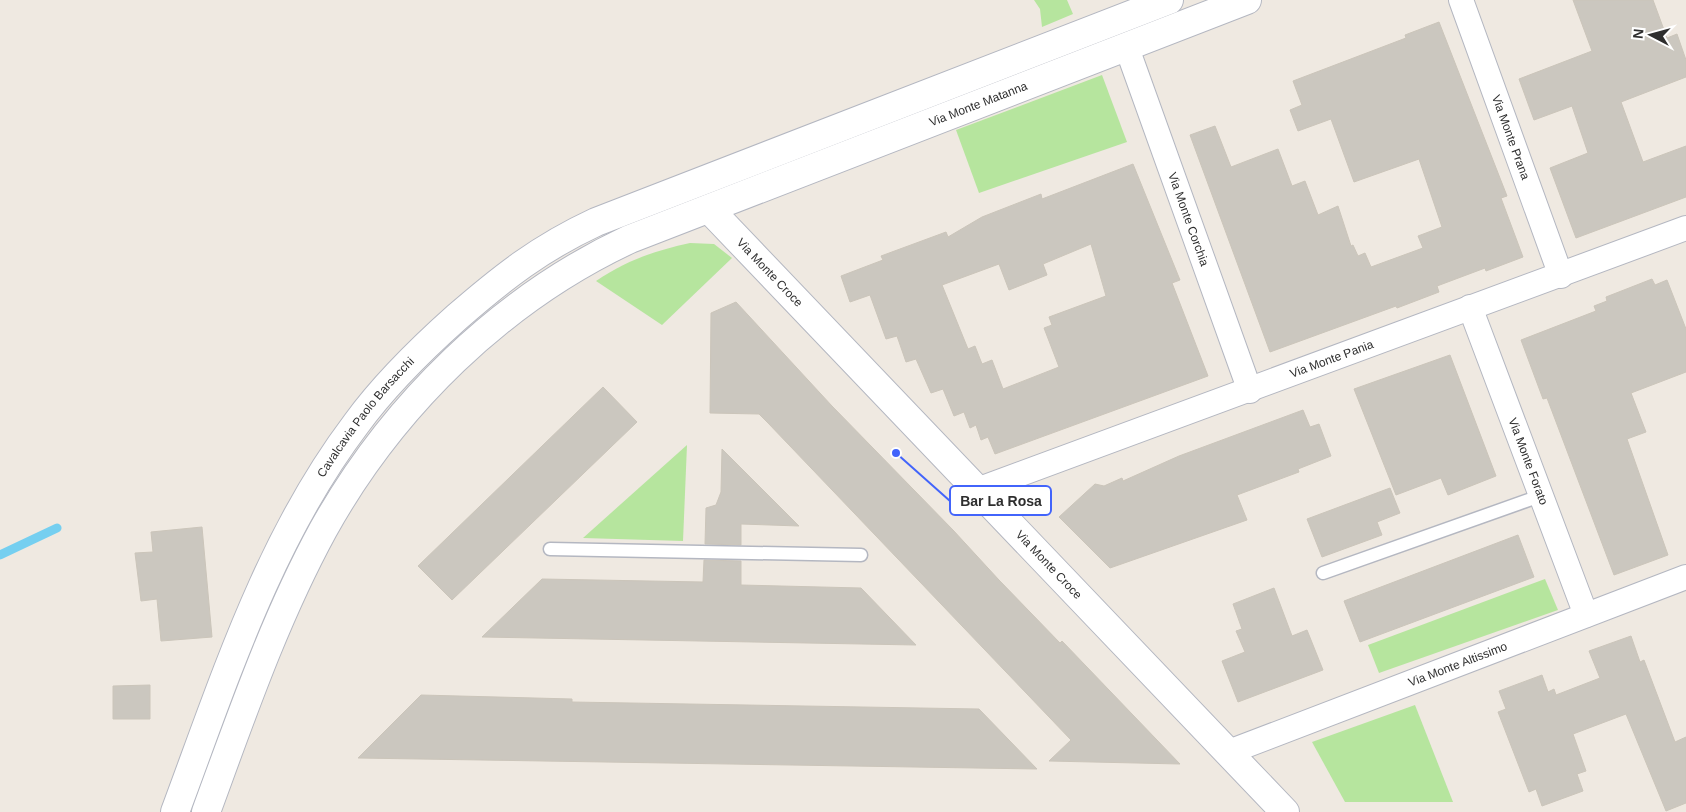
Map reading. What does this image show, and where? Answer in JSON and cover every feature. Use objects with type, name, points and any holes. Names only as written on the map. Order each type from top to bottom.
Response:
[{"type":"street","name":"Cavalcavia Paolo Barsacchi","points":[[175,812],[241,635],[280,546],[321,475],[355,425],[378,396],[434,338],[500,280],[546,248],[596,222],[1169,0]]},
{"type":"street","name":"Via Monte Matanna","points":[[709,210],[1248,0]]},
{"type":"street","name":"Via Monte Prana","points":[[1461,0],[1561,276]]},
{"type":"street","name":"Via Monte Corchia","points":[[1127,48],[1250,391]]},
{"type":"street","name":"Via Monte Croce","points":[[709,210],[1285,812]]},
{"type":"street","points":[[206,812],[264,654],[307,562],[340,504],[378,448],[450,365],[499,321],[578,266],[630,239],[709,210]]},
{"type":"street","name":"Via Monte Pania","points":[[977,490],[1250,391],[1470,307],[1561,276],[1686,228]]},
{"type":"street","name":"Via Monte Forato","points":[[1470,307],[1586,615]]},
{"type":"street","name":"Via Monte Altissimo","points":[[1229,752],[1686,577]]},
{"type":"lane","points":[[1323,573],[1540,496]]},
{"type":"lane","points":[[550,548],[861,555]]},
{"type":"green space","points":[[1034,0],[1067,0],[1073,14],[1042,27],[1040,9]]},
{"type":"green space","points":[[1102,75],[1127,142],[979,193],[956,130]]},
{"type":"green space","points":[[690,243],[714,244],[732,258],[662,325],[596,281],[619,267],[641,257]]},
{"type":"green space","points":[[687,445],[683,541],[583,538]]},
{"type":"green space","points":[[1545,579],[1558,610],[1379,673],[1368,645]]},
{"type":"green space","points":[[1415,705],[1453,802],[1345,802],[1312,742]]},
{"type":"building","points":[[1573,0],[1653,0],[1667,38],[1677,34],[1686,60],[1686,77],[1621,102],[1643,162],[1686,146],[1686,197],[1576,238],[1550,168],[1588,153],[1572,106],[1534,120],[1519,79],[1592,51]]},
{"type":"building","points":[[1439,22],[1507,196],[1501,198],[1523,257],[1486,271],[1485,268],[1437,286],[1439,292],[1397,308],[1396,306],[1270,352],[1190,135],[1215,126],[1231,167],[1278,149],[1292,186],[1305,181],[1318,215],[1338,206],[1351,246],[1353,245],[1358,256],[1365,253],[1371,267],[1423,248],[1418,236],[1442,227],[1419,159],[1354,182],[1331,119],[1298,131],[1290,110],[1302,105],[1293,81],[1406,38],[1405,35]]},
{"type":"building","points":[[1133,164],[1180,280],[1172,283],[1208,376],[995,454],[988,437],[981,440],[976,425],[970,428],[964,412],[954,416],[943,389],[931,393],[916,359],[906,362],[897,336],[886,339],[870,295],[850,302],[841,276],[883,260],[881,256],[946,232],[948,237],[982,217],[1041,194],[1042,199]],"holes":[[[1091,244],[1106,296],[1049,317],[1052,325],[1044,328],[1059,367],[1003,389],[992,360],[982,364],[975,346],[968,349],[942,285],[999,264],[1009,290],[1047,275],[1043,264]]]},
{"type":"building","points":[[1652,279],[1655,285],[1667,280],[1686,329],[1686,372],[1631,393],[1646,432],[1627,439],[1668,555],[1614,575],[1547,398],[1543,399],[1521,340],[1596,311],[1594,306],[1607,301],[1606,297]]},
{"type":"building","points":[[736,302],[832,406],[999,580],[1060,643],[1062,641],[1180,764],[1049,761],[1071,740],[768,423],[759,414],[710,413],[711,313]]},
{"type":"building","points":[[1450,355],[1496,476],[1448,495],[1441,478],[1396,495],[1354,389]]},
{"type":"building","points":[[603,387],[637,422],[452,600],[418,566]]},
{"type":"building","points":[[1303,410],[1310,427],[1319,424],[1331,456],[1298,469],[1299,472],[1237,495],[1247,520],[1110,568],[1059,517],[1095,484],[1104,486],[1122,478],[1123,481],[1179,456]]},
{"type":"building","points":[[722,449],[799,526],[741,524],[741,545],[705,544],[706,508],[716,505],[721,492]]},
{"type":"building","points":[[1390,488],[1400,513],[1377,522],[1382,535],[1322,557],[1307,519]]},
{"type":"building","points":[[202,527],[212,637],[161,641],[157,599],[141,601],[135,553],[153,552],[151,532]]},
{"type":"building","points":[[1518,535],[1534,577],[1360,642],[1344,601]]},
{"type":"building","points":[[704,560],[741,561],[741,585],[861,588],[916,645],[482,637],[542,579],[703,582]]},
{"type":"building","points":[[1274,588],[1292,636],[1307,630],[1323,670],[1238,702],[1222,661],[1245,652],[1236,631],[1242,629],[1233,604]]},
{"type":"building","points":[[1631,636],[1640,662],[1644,660],[1675,742],[1686,737],[1686,803],[1666,811],[1626,714],[1573,734],[1586,771],[1577,774],[1583,791],[1542,806],[1536,789],[1529,792],[1498,712],[1506,709],[1499,691],[1542,675],[1548,692],[1554,689],[1556,695],[1600,678],[1589,651]]},
{"type":"building","points":[[150,685],[150,719],[113,719],[113,686]]},
{"type":"building","points":[[421,695],[572,699],[572,702],[979,709],[1037,769],[358,758]]},
{"type":"waterway","points":[[0,555],[57,528]]},
{"type":"place","name":"Bar La Rosa","points":[[896,453]]}]
